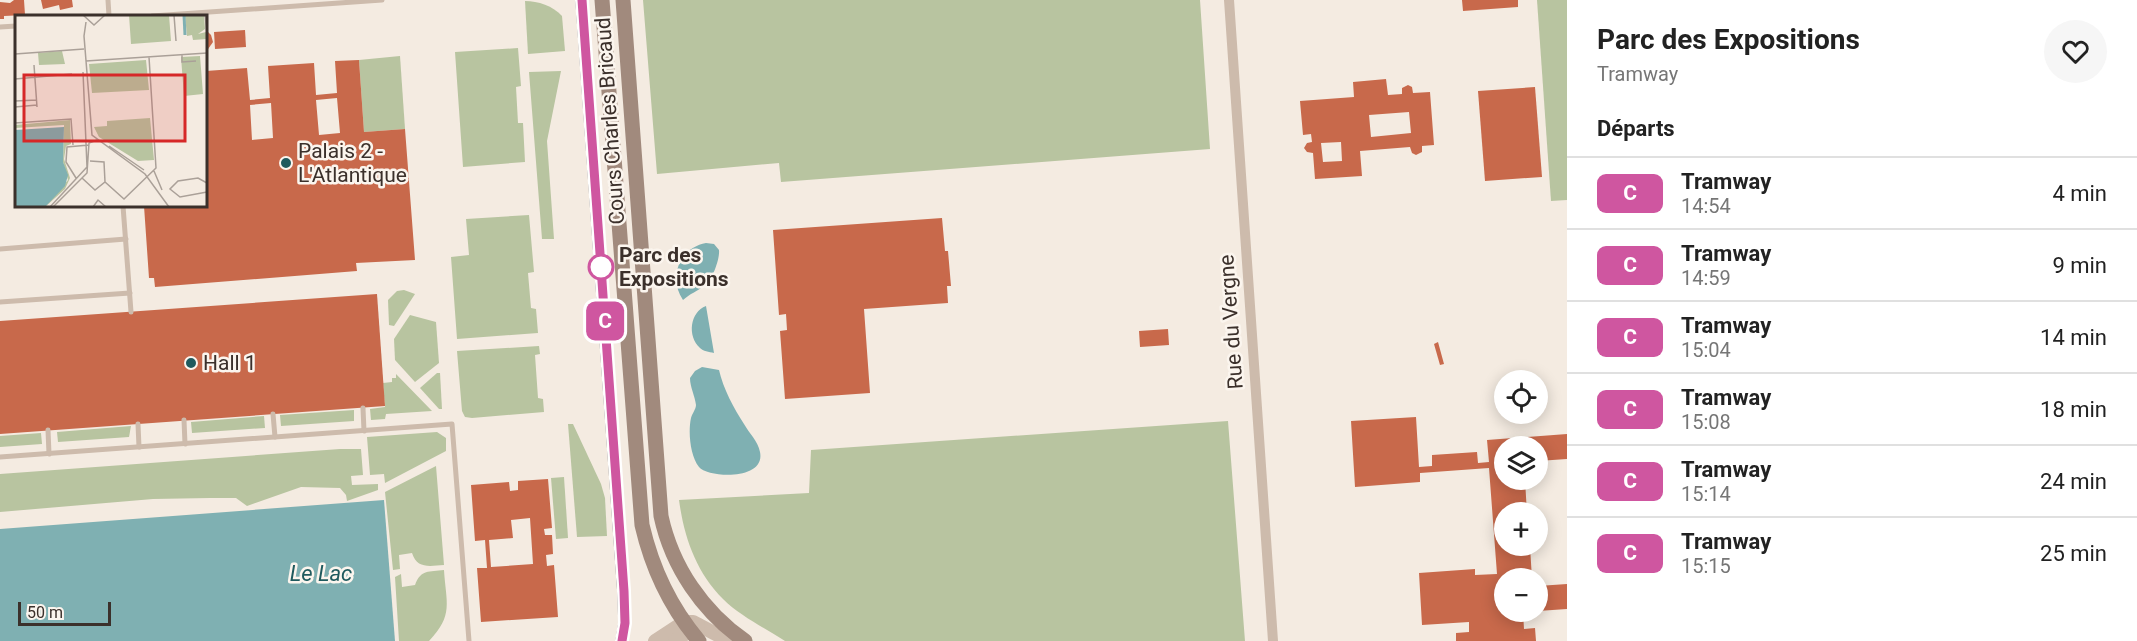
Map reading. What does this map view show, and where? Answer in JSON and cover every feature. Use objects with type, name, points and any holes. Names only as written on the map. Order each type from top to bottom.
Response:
[{"type":"main road","name":"Cours Charles Bricaud","points":[[602,0],[642,525],[649,554],[662,586],[697,626],[745,641]]},
{"type":"main road","name":"Cours Charles Bricaud","points":[[623,0],[661,516],[676,562],[701,600],[697,626]]},
{"type":"street","name":"Rue du Vergne","points":[[1229,0],[1273,641]]},
{"type":"street","points":[[675,641],[697,626]]},
{"type":"street","points":[[655,641],[697,626],[729,641]]},
{"type":"lane","points":[[108,0],[109,15]]},
{"type":"lane","points":[[166,15],[382,0]]},
{"type":"lane","points":[[0,27],[15,26]]},
{"type":"lane","points":[[123,207],[131,312]]},
{"type":"lane","points":[[0,249],[126,239]]},
{"type":"lane","points":[[0,303],[130,293]]},
{"type":"lane","points":[[363,408],[364,431]]},
{"type":"lane","points":[[273,414],[275,437]]},
{"type":"lane","points":[[184,420],[185,444]]},
{"type":"lane","points":[[138,424],[139,447]]},
{"type":"lane","points":[[0,457],[452,424],[470,640]]},
{"type":"lane","points":[[48,430],[49,454]]},
{"type":"green space","points":[[643,0],[1200,0],[1210,149],[781,182],[779,163],[657,174]]},
{"type":"green space","points":[[1537,0],[1567,0],[1567,200],[1551,201]]},
{"type":"green space","points":[[525,1],[545,5],[562,16],[565,51],[528,54]]},
{"type":"green space","points":[[518,48],[521,86],[516,87],[518,123],[523,123],[525,162],[463,167],[455,52]]},
{"type":"green space","points":[[400,56],[405,129],[364,132],[359,60]]},
{"type":"green space","points":[[561,71],[547,141],[554,239],[542,239],[529,72]]},
{"type":"green space","points":[[529,215],[534,272],[528,273],[531,308],[536,309],[538,333],[457,339],[451,257],[469,255],[466,219]]},
{"type":"green space","points":[[404,290],[415,294],[394,326],[389,325],[388,300],[397,291]]},
{"type":"green space","points":[[410,315],[436,322],[439,363],[415,382],[395,360],[394,339]]},
{"type":"green space","points":[[539,346],[540,354],[535,355],[538,398],[543,399],[544,412],[465,417],[462,411],[457,351]]},
{"type":"green space","points":[[440,373],[442,409],[439,409],[420,388]]},
{"type":"green space","points":[[396,374],[432,411],[386,414],[385,419],[371,420],[370,409],[385,407],[383,383],[392,382]]},
{"type":"green space","points":[[354,410],[354,421],[281,426],[280,415]]},
{"type":"green space","points":[[264,416],[265,428],[192,433],[191,422]]},
{"type":"green space","points":[[1228,421],[1245,641],[785,641],[737,611],[714,589],[693,553],[684,527],[679,500],[809,493],[811,450]]},
{"type":"green space","points":[[568,424],[573,424],[601,484],[605,498],[607,536],[577,537]]},
{"type":"green space","points":[[131,426],[129,437],[58,442],[57,432]]},
{"type":"green space","points":[[437,432],[446,438],[446,451],[385,483],[384,474],[370,475],[367,437]]},
{"type":"green space","points":[[41,433],[42,444],[0,447],[0,436]]},
{"type":"green space","points":[[361,449],[363,475],[351,476],[352,485],[378,484],[378,490],[347,501],[346,495],[340,488],[301,487],[247,506],[236,498],[153,499],[0,512],[0,474]]},
{"type":"green space","points":[[436,466],[444,565],[420,564],[412,553],[399,555],[400,569],[393,570],[385,492]]},
{"type":"green space","points":[[564,477],[568,538],[556,539],[551,478]]},
{"type":"green space","points":[[444,570],[447,608],[437,632],[429,641],[399,641],[395,577],[401,574],[402,587],[415,585],[420,576],[426,572]]},
{"type":"water","points":[[706,243],[714,244],[719,250],[715,270],[707,283],[683,300],[676,283],[679,265],[689,251]]},
{"type":"water","points":[[706,306],[714,353],[700,348],[693,337],[692,325],[696,313]]},
{"type":"water","points":[[702,367],[719,370],[733,405],[759,448],[759,461],[754,468],[746,472],[724,475],[713,473],[704,471],[696,462],[690,443],[691,418],[696,405],[690,378]]},
{"type":"water","name":"Le Lac","points":[[384,500],[395,641],[0,641],[0,529]]},
{"type":"building","points":[[14,0],[24,0],[25,15],[4,16],[4,19],[0,19],[0,2],[10,3]]},
{"type":"building","points":[[41,0],[72,0],[73,7],[60,10],[59,5],[43,9]]},
{"type":"building","points":[[1462,0],[1518,0],[1518,7],[1463,11]]},
{"type":"building","points":[[245,30],[246,47],[215,49],[214,32]]},
{"type":"building","points":[[207,31],[211,35],[213,42],[207,51]]},
{"type":"building","name":"Palais 2 - L'Atlantique","points":[[359,60],[364,132],[405,129],[415,260],[356,263],[357,271],[155,287],[154,278],[149,278],[144,207],[207,207],[207,71],[247,68],[250,100],[270,98],[268,66],[314,63],[316,95],[337,93],[335,61]],"holes":[[[337,98],[340,133],[319,135],[316,100]],[[271,103],[273,138],[252,140],[250,105]]]},
{"type":"building","points":[[1386,79],[1388,95],[1402,94],[1402,88],[1408,85],[1412,87],[1413,93],[1430,92],[1434,145],[1422,146],[1422,152],[1416,155],[1412,153],[1410,147],[1360,151],[1362,176],[1315,179],[1313,153],[1307,152],[1304,148],[1307,143],[1312,142],[1311,134],[1303,135],[1300,101],[1354,97],[1353,82]],"holes":[[[1409,112],[1411,133],[1371,137],[1369,115]],[[1341,142],[1342,161],[1323,162],[1321,143]]]},
{"type":"building","points":[[1535,87],[1542,177],[1485,181],[1478,91]]},
{"type":"building","points":[[942,218],[951,286],[947,286],[948,303],[864,309],[870,393],[785,399],[780,331],[787,330],[786,314],[779,315],[773,230]]},
{"type":"building","name":"Hall 1","points":[[377,294],[385,406],[0,434],[0,321]]},
{"type":"building","points":[[1168,329],[1169,345],[1140,347],[1139,331]]},
{"type":"building","points":[[1438,342],[1444,364],[1440,365],[1434,344]]},
{"type":"building","points":[[1416,417],[1419,467],[1432,466],[1432,455],[1477,452],[1478,463],[1489,462],[1487,440],[1494,439],[1494,490],[1526,490],[1526,502],[1494,502],[1494,534],[1489,468],[1420,473],[1420,482],[1355,487],[1351,421]]},
{"type":"building","points":[[1567,434],[1567,459],[1548,460],[1548,436],[1540,436]]},
{"type":"building","points":[[548,479],[552,528],[544,529],[545,535],[552,535],[553,554],[546,555],[547,566],[554,565],[558,617],[481,622],[477,568],[487,568],[485,540],[475,541],[471,485],[509,482],[510,491],[518,490],[518,481]],"holes":[[[530,518],[533,564],[491,567],[489,540],[513,538],[511,520]]]},
{"type":"building","points":[[1496,556],[1531,556],[1531,568],[1497,568]]},
{"type":"building","points":[[1475,569],[1475,575],[1494,574],[1494,622],[1524,622],[1524,629],[1535,628],[1536,641],[1456,641],[1456,633],[1469,632],[1469,622],[1422,625],[1419,573]]},
{"type":"building","points":[[1567,584],[1567,609],[1548,610],[1548,585]]},
{"type":"tram line","points":[[576,0],[618,593],[619,623],[616,641]]},
{"type":"tram line","name":"C","points":[[582,0],[624,591],[625,623],[622,641]]},
{"type":"place","name":"Palais 2 - L'Atlantique","points":[[286,163]]},
{"type":"place","name":"Parc des Expositions","points":[[601,267]]},
{"type":"place","name":"Hall 1","points":[[191,363]]}]
